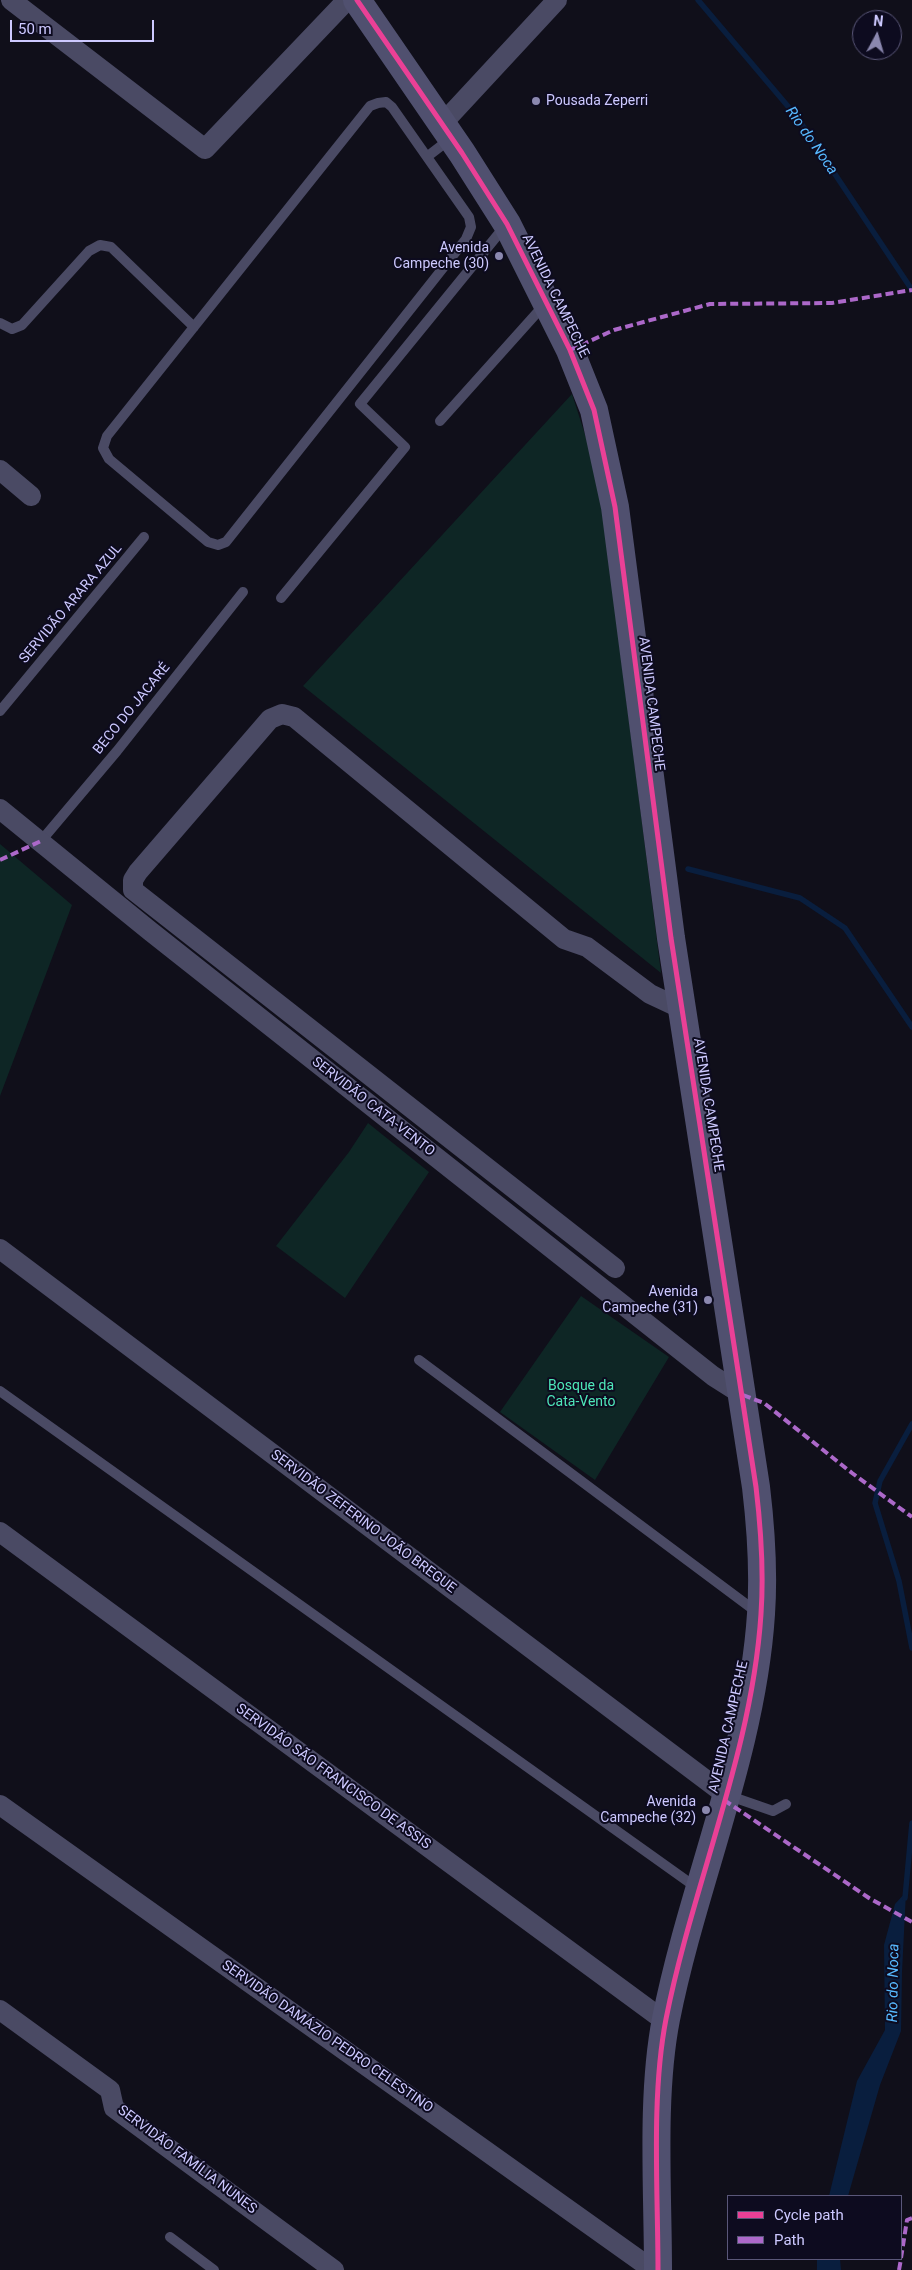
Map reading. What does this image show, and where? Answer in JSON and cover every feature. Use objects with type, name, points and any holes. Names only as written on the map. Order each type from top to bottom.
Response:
[{"type":"main road","name":"AVENIDA CAMPECHE","points":[[357,0],[447,131],[507,224],[547,301],[579,371],[594,410],[609,476],[682,1008],[760,1522],[762,1565],[761,1616],[750,1694],[726,1795],[666,2022],[659,2095],[658,2270]]},
{"type":"street","points":[[11,0],[204,149],[347,0]]},
{"type":"street","points":[[447,131],[557,0]]},
{"type":"street","points":[[0,470],[31,496]]},
{"type":"street","points":[[615,1268],[133,890],[133,880],[270,719],[282,714],[294,717],[564,939],[587,946],[650,994],[682,1008]]},
{"type":"street","name":"SERVIDÃO CATA-VENTO","points":[[3,810],[277,1031],[705,1370],[742,1395]]},
{"type":"street","points":[[277,1031],[291,1014]]},
{"type":"street","name":"SERVIDÃO ZEFERINO JOÃO BREGUE","points":[[0,1249],[726,1795]]},
{"type":"street","name":"SERVIDÃO SÃO FRANCISCO DE ASSIS","points":[[0,1532],[666,2022]]},
{"type":"street","name":"SERVIDÃO DAMÁZIO PEDRO CELESTINO","points":[[0,1805],[653,2270]]},
{"type":"street","name":"SERVIDÃO FAMÍLIA NUNES","points":[[0,2010],[110,2090],[114,2108],[334,2270]]},
{"type":"lane","points":[[378,102],[386,102],[392,107],[428,156],[469,217],[471,227],[466,239],[226,542],[218,545],[208,542],[109,459],[104,448],[107,436],[370,106],[378,102]]},
{"type":"lane","points":[[428,156],[447,131]]},
{"type":"lane","points":[[280,598],[405,447],[360,404],[507,224]]},
{"type":"lane","points":[[0,323],[12,329],[22,325],[89,251],[100,245],[111,247],[194,327]]},
{"type":"lane","points":[[440,421],[547,301]]},
{"type":"lane","name":"SERVIDÃO ARARA AZUL","points":[[0,711],[144,537]]},
{"type":"lane","name":"BECO DO JACARÉ","points":[[40,841],[117,752],[243,592]]},
{"type":"lane","points":[[419,1360],[761,1616]]},
{"type":"lane","points":[[0,1391],[700,1890]]},
{"type":"lane","points":[[726,1795],[773,1811],[786,1804]]},
{"type":"lane","points":[[170,2238],[214,2270]]},
{"type":"green space","points":[[572,394],[598,475],[661,973],[303,686]]},
{"type":"green space","points":[[0,844],[72,905],[0,1096]]},
{"type":"green space","points":[[368,1123],[429,1172],[345,1298],[276,1246],[349,1152]]},
{"type":"green space","name":"Bosque da Cata-Vento","points":[[581,1296],[669,1357],[595,1480],[500,1412]]},
{"type":"water","points":[[906,1892],[901,2031],[880,2085],[848,2195],[829,2195],[857,2081],[885,2030],[884,1945],[895,1904]]},
{"type":"water","points":[[817,2260],[840,2260],[841,2270],[817,2270]]},
{"type":"waterway","name":"Rio do Noca","points":[[698,0],[797,117],[912,290]]},
{"type":"waterway","points":[[688,869],[800,898],[845,928],[912,1027]]},
{"type":"waterway","name":"Rio do Noca","points":[[912,1424],[880,1481],[875,1503],[899,1581],[912,1648]]},
{"type":"waterway","name":"Rio do Noca","points":[[905,1898],[912,1823]]},
{"type":"marked path","points":[[570,350],[614,330],[710,304],[832,303],[912,290]]},
{"type":"marked path","points":[[0,860],[41,841]]},
{"type":"marked path","points":[[743,1395],[764,1403],[852,1473],[912,1517]]},
{"type":"marked path","points":[[724,1800],[869,1898],[912,1922]]},
{"type":"marked path","points":[[902,2252],[907,2220],[912,2218]]},
{"type":"marked path","points":[[899,2270],[901,2260]]},
{"type":"cycle path","points":[[357,0],[462,153],[507,224],[570,350],[594,410],[615,507],[671,938],[756,1487],[761,1534],[762,1582],[761,1614],[755,1666],[746,1717],[734,1767],[677,1968],[661,2049],[656,2144],[658,2270]]},
{"type":"place","name":"Pousada Zeperri","points":[[536,101]]},
{"type":"place","name":"Avenida Campeche (30)","points":[[499,256]]},
{"type":"place","name":"Avenida Campeche (31)","points":[[708,1300]]},
{"type":"place","name":"Avenida Campeche (32)","points":[[706,1810]]}]
